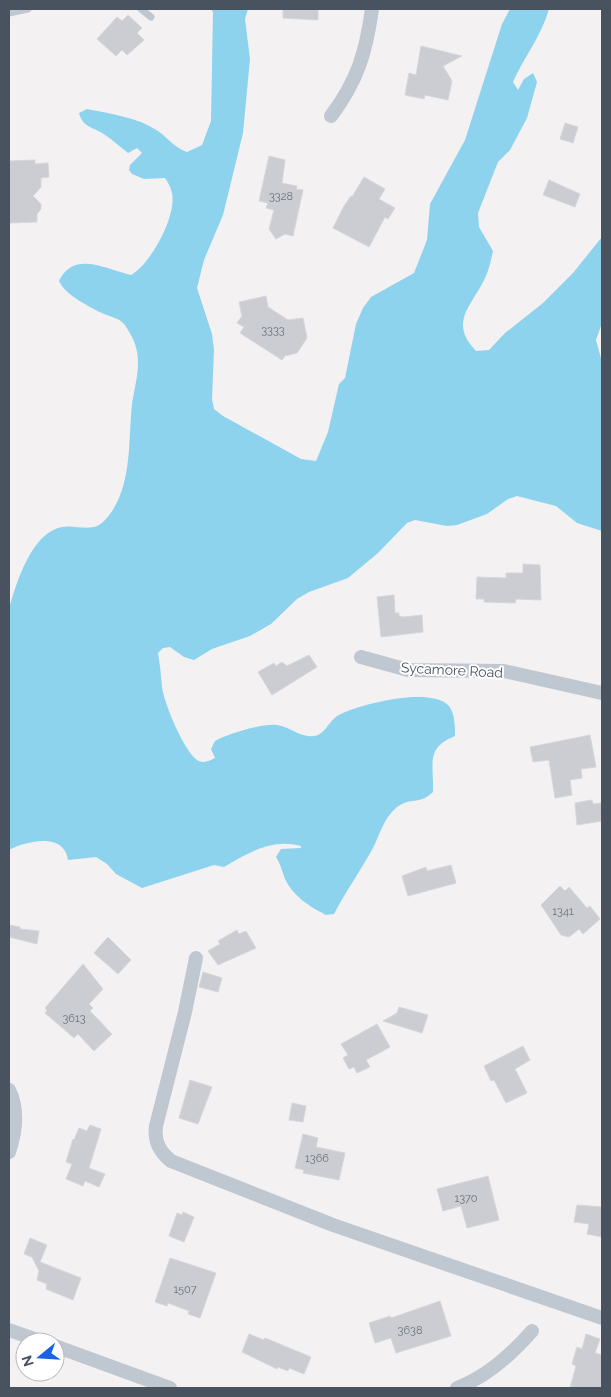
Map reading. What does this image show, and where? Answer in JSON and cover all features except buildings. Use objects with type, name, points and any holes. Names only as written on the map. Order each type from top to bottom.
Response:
[{"type":"street","points":[[331,116],[345,98],[363,61],[372,9]]},
{"type":"street","name":"Sycamore Road","points":[[361,657],[408,670],[504,671],[602,693]]},
{"type":"street","points":[[196,958],[185,1012],[156,1126],[157,1145],[163,1154],[171,1161],[333,1225],[602,1318]]},
{"type":"street","points":[[9,1090],[16,1118],[14,1137],[9,1152]]},
{"type":"street","points":[[457,1388],[486,1373],[507,1357],[532,1330]]},
{"type":"street","points":[[65,1350],[170,1388]]},
{"type":"lane","points":[[9,13],[28,9]]},
{"type":"lane","points":[[142,9],[151,17]]},
{"type":"water","points":[[211,9],[248,9],[245,19],[250,59],[243,133],[223,215],[204,260],[197,288],[212,334],[214,350],[212,399],[214,409],[223,416],[301,459],[316,461],[328,432],[339,384],[345,378],[356,324],[363,308],[371,297],[414,273],[427,240],[430,204],[465,140],[502,24],[510,9],[549,9],[542,28],[513,82],[518,90],[524,79],[533,73],[537,82],[527,118],[510,150],[498,162],[478,213],[479,227],[493,251],[486,275],[465,314],[463,323],[468,341],[476,351],[489,350],[505,333],[543,303],[573,273],[602,237],[602,323],[596,340],[602,362],[602,531],[577,523],[556,506],[517,496],[508,499],[487,514],[457,525],[447,526],[415,520],[407,523],[378,553],[348,578],[309,592],[297,599],[271,624],[250,636],[212,649],[194,660],[184,657],[170,647],[163,648],[158,653],[162,687],[171,715],[186,747],[197,760],[202,762],[215,758],[211,749],[215,741],[254,727],[277,725],[300,734],[314,736],[321,733],[339,715],[378,702],[412,697],[427,697],[440,700],[449,706],[454,716],[455,736],[445,741],[435,752],[432,765],[433,792],[423,799],[401,804],[392,812],[385,821],[373,848],[334,914],[326,915],[308,905],[297,896],[285,879],[276,857],[281,849],[301,848],[301,846],[290,844],[270,845],[251,852],[224,867],[214,865],[142,888],[116,874],[107,864],[96,857],[68,860],[65,851],[60,845],[52,842],[35,842],[9,850],[9,609],[27,560],[42,538],[51,531],[62,527],[95,527],[105,520],[114,508],[125,480],[128,465],[132,404],[138,366],[135,344],[124,324],[79,300],[67,291],[59,281],[65,272],[73,266],[82,264],[101,266],[131,275],[147,261],[161,238],[171,214],[172,191],[165,178],[144,179],[132,174],[129,170],[130,165],[142,153],[137,148],[128,153],[101,132],[83,122],[79,113],[87,109],[141,122],[158,131],[187,152],[202,145],[211,121],[213,12]]}]
